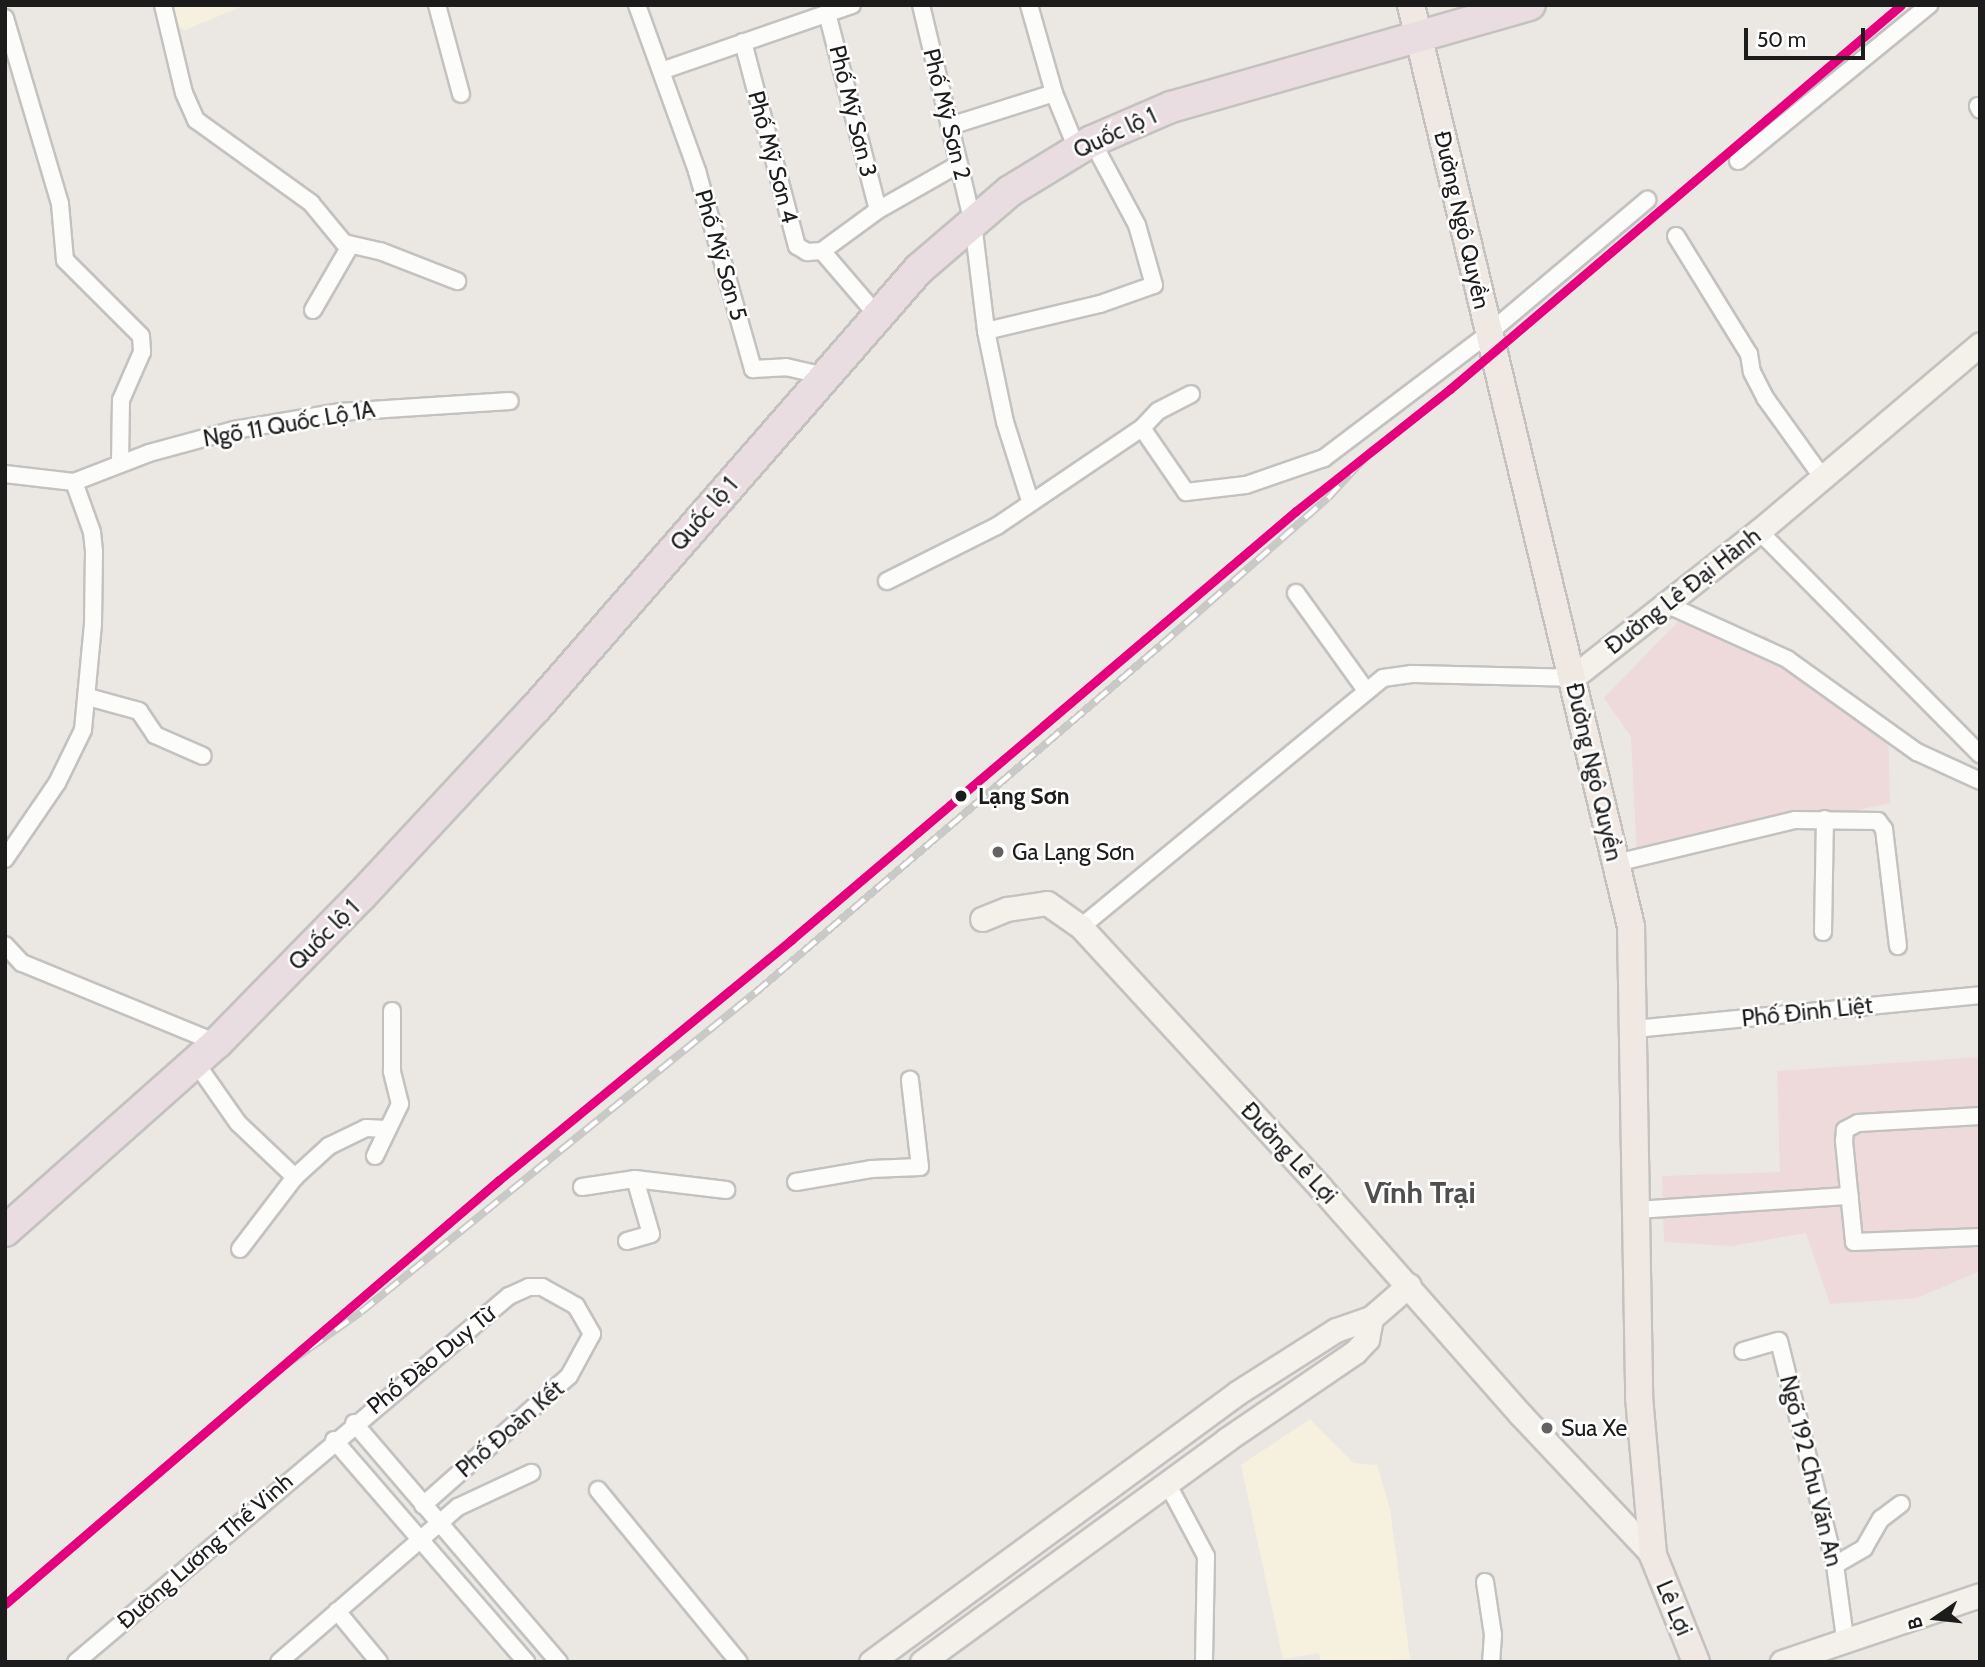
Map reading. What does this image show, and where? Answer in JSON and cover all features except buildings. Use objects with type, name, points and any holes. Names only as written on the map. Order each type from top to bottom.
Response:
[{"type":"highway","name":"Quốc lộ 1","points":[[5,1231],[217,1042],[449,804],[877,314],[919,269],[1010,191],[1085,145],[1223,89],[1530,5]]},
{"type":"main road","name":"Đường Ngô Quyền","points":[[1411,5],[1631,926],[1635,1029],[1639,1397],[1653,1555]]},
{"type":"main road","name":"Lê Lợi","points":[[1653,1555],[1696,1662]]},
{"type":"street","points":[[163,5],[184,93],[196,120],[311,203],[351,246],[380,251],[457,281]]},
{"type":"street","points":[[437,5],[461,94]]},
{"type":"street","points":[[637,5],[664,70],[852,5]]},
{"type":"street","name":"Phố Mỹ Sơn 2","points":[[921,5],[973,223],[986,331],[1004,422],[1030,501]]},
{"type":"street","points":[[986,331],[1100,304],[1153,285],[1137,225],[1054,93],[1029,5]]},
{"type":"street","points":[[1738,160],[1930,5]]},
{"type":"street","name":"Phố Mỹ Sơn 3","points":[[827,13],[878,210]]},
{"type":"street","points":[[5,18],[60,204],[65,260],[141,336],[142,352],[121,400],[120,464]]},
{"type":"street","name":"Phố Mỹ Sơn 4","points":[[743,42],[797,246],[801,251],[822,251]]},
{"type":"street","name":"Phố Mỹ Sơn 5","points":[[664,70],[753,369],[786,367],[825,376]]},
{"type":"street","points":[[950,126],[1054,93]]},
{"type":"street","points":[[877,314],[822,251],[878,210],[959,164]]},
{"type":"street","points":[[1142,428],[1186,492],[1246,485],[1324,458],[1489,333],[1647,200]]},
{"type":"street","points":[[1676,236],[1749,354],[1752,372],[1766,399],[1822,477]]},
{"type":"street","points":[[313,310],[351,246]]},
{"type":"street","name":"Đường Lê Đại Hành","points":[[1572,678],[1759,531],[1980,344]]},
{"type":"street","points":[[887,581],[997,526],[1030,501],[1142,428],[1158,411],[1191,394]]},
{"type":"street","name":"Ngõ 11 Quốc Lộ 1A","points":[[74,482],[120,464],[234,430],[340,412],[510,401]]},
{"type":"street","points":[[5,474],[74,482],[89,522],[94,552],[88,697],[83,730],[74,753],[5,859]]},
{"type":"street","points":[[1759,531],[1980,754]]},
{"type":"street","points":[[1296,593],[1364,689]]},
{"type":"street","points":[[1666,604],[1787,659],[1917,752],[1980,781]]},
{"type":"street","points":[[1081,927],[1364,689],[1383,678],[1412,674],[1572,678]]},
{"type":"street","points":[[88,697],[139,711],[155,735],[202,756]]},
{"type":"street","points":[[1616,863],[1783,823],[1861,817],[1883,824],[1898,946]]},
{"type":"street","points":[[1823,932],[1825,819]]},
{"type":"street","name":"Đường Lê Lợi","points":[[982,919],[1047,903],[1081,927],[1409,1285],[1521,1415],[1653,1555]]},
{"type":"street","points":[[5,946],[22,963],[217,1042]]},
{"type":"street","name":"Phố Đinh Liệt","points":[[1635,1029],[1980,995]]},
{"type":"street","points":[[375,1156],[400,1104],[392,1071],[392,1011]]},
{"type":"street","points":[[195,1063],[237,1123],[295,1177]]},
{"type":"street","points":[[796,1182],[871,1169],[920,1167],[910,1080]]},
{"type":"street","points":[[1980,1116],[1858,1123],[1845,1130],[1854,1242],[1980,1237]]},
{"type":"street","points":[[240,1249],[295,1177],[340,1140],[373,1126],[386,1129]]},
{"type":"street","points":[[627,1241],[650,1234],[635,1179]]},
{"type":"street","points":[[582,1186],[635,1179],[726,1189]]},
{"type":"street","points":[[1637,1210],[1850,1196]]},
{"type":"street","points":[[884,1658],[1090,1500],[1237,1393],[1336,1330],[1371,1318],[1409,1285]]},
{"type":"street","name":"Phố Đoàn Kết","points":[[422,1505],[569,1376],[589,1346],[590,1324],[576,1306],[542,1287],[529,1287],[509,1296]]},
{"type":"street","name":"Phố Đào Duy Từ","points":[[354,1423],[509,1296]]},
{"type":"street","points":[[922,1662],[1257,1418],[1355,1352],[1367,1339],[1371,1318]]},
{"type":"street","name":"Ngõ 192 Chu Văn An","points":[[1743,1351],[1779,1341],[1835,1565],[1845,1638]]},
{"type":"street","points":[[1237,1393],[1257,1418]]},
{"type":"street","points":[[354,1423],[559,1662]]},
{"type":"street","name":"Đường Lương Thế Vinh","points":[[76,1662],[354,1423]]},
{"type":"street","points":[[334,1440],[526,1662]]},
{"type":"street","points":[[279,1662],[468,1501],[531,1473]]},
{"type":"street","points":[[1167,1483],[1206,1556],[1204,1662]]},
{"type":"street","points":[[598,1490],[739,1662]]},
{"type":"street","points":[[1090,1500],[1110,1526]]},
{"type":"street","points":[[1835,1565],[1864,1548],[1881,1519],[1901,1504]]},
{"type":"street","points":[[1485,1582],[1493,1636],[1491,1662]]},
{"type":"street","points":[[1782,1662],[1845,1638],[1980,1595]]},
{"type":"street","points":[[337,1611],[379,1662]]},
{"type":"shaded area","points":[[170,5],[245,5],[185,30],[175,25]]},
{"type":"shaded area","points":[[1690,609],[1754,641],[1765,635],[1888,727],[1890,803],[1637,858],[1631,737],[1604,698]]},
{"type":"shaded area","points":[[1980,1057],[1980,1271],[1917,1298],[1830,1304],[1806,1233],[1731,1246],[1664,1242],[1662,1176],[1780,1172],[1777,1071]]},
{"type":"shaded area","points":[[1310,1419],[1353,1463],[1377,1465],[1390,1509],[1410,1659],[1321,1662],[1319,1653],[1283,1659],[1241,1465]]},
{"type":"railway","points":[[283,1367],[361,1312],[755,993],[1328,498],[1373,449]]},
{"type":"transit line","points":[[5,1604],[499,1180],[791,940],[1296,511],[1450,389],[1901,5]]},
{"type":"place","name":"Lạng Sơn","points":[[961,796]]},
{"type":"place","name":"Ga Lạng Sơn","points":[[998,852]]},
{"type":"place","name":"Sua Xe","points":[[1547,1428]]},
{"type":"district","name":"Vĩnh Trại","points":[[1420,1193]]}]
